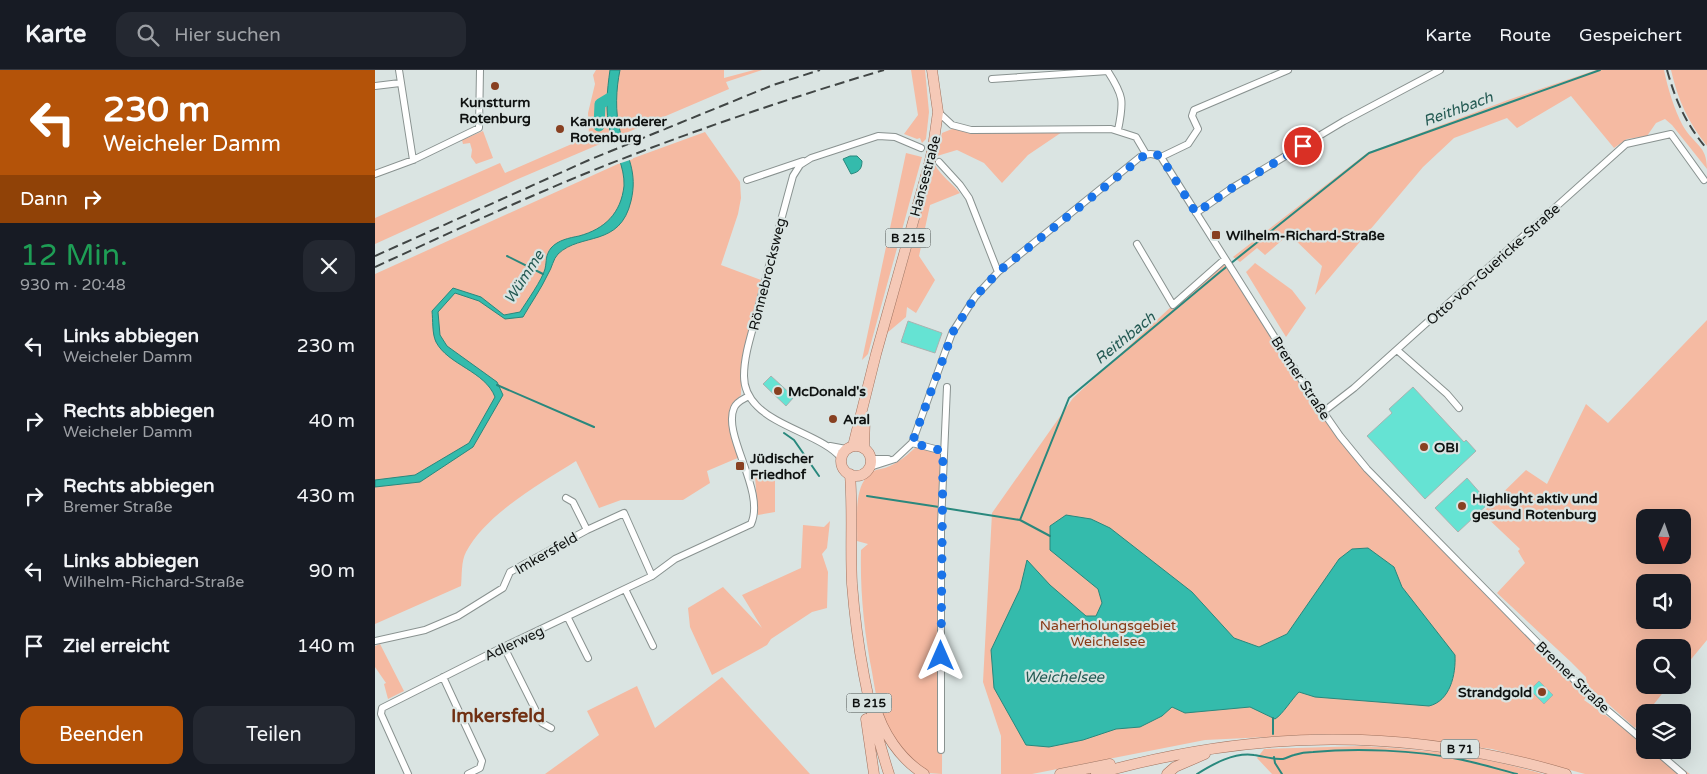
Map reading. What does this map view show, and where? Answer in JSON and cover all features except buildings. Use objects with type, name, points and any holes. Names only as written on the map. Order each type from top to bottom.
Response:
[{"type":"main road","name":"Hansestraße","points":[[847,451],[866,396],[883,328],[934,164],[933,147],[938,112],[932,72]]},
{"type":"main road","name":"Hansestraße","points":[[866,396],[867,452]]},
{"type":"main road","points":[[847,451],[867,452],[870,467],[866,472],[855,475],[843,469],[847,451]]},
{"type":"main road","name":"B 215","points":[[855,475],[852,529],[853,585],[858,631],[865,686],[876,733],[889,774]]},
{"type":"main road","points":[[858,631],[862,695],[872,748],[874,774]]},
{"type":"main road","points":[[858,631],[876,709],[891,741],[909,762],[924,774]]},
{"type":"main road","name":"B 71","points":[[1096,774],[1155,758],[1237,744],[1323,739],[1400,742],[1492,755],[1566,774]]},
{"type":"main road","points":[[1167,774],[1175,767],[1195,757],[1237,744]]},
{"type":"main road","points":[[1060,774],[1117,762],[1155,758]]},
{"type":"street","points":[[399,70],[413,160]]},
{"type":"street","points":[[375,174],[413,160],[479,128],[480,70]]},
{"type":"street","points":[[870,467],[895,459],[912,443],[953,332],[975,297],[998,272],[1146,154],[1156,154],[1161,157],[1188,144],[1198,129],[1192,116],[1194,110],[1288,70]]},
{"type":"street","points":[[1196,213],[1232,188],[1344,121],[1440,70]]},
{"type":"street","points":[[993,79],[1108,71],[1118,87],[1122,98],[1118,130]]},
{"type":"street","points":[[375,86],[401,83]]},
{"type":"street","points":[[938,112],[952,125],[971,130],[1104,128],[1118,130],[1136,137],[1146,154]]},
{"type":"street","name":"Otto-von-Guericke-Straße","points":[[1323,412],[1397,350],[1625,144],[1671,134],[1704,180]]},
{"type":"street","name":"Rönnebrocksweg","points":[[747,180],[878,136],[903,140],[921,148]]},
{"type":"street","name":"Bremer Straße","points":[[1161,157],[1323,412],[1367,469],[1588,694],[1636,734]]},
{"type":"street","name":"Rönnebrocksweg","points":[[749,396],[744,381],[745,365],[767,274],[793,176],[800,165],[811,158]]},
{"type":"street","points":[[934,164],[960,185],[969,198],[998,272]]},
{"type":"street","points":[[1137,244],[1173,305],[1226,260]]},
{"type":"street","points":[[1397,350],[1447,394],[1459,408]]},
{"type":"street","points":[[941,750],[941,513],[947,387]]},
{"type":"street","points":[[652,576],[675,559],[751,524],[755,516],[752,488],[748,472],[740,454],[733,420],[733,412],[737,404],[749,396],[765,413],[822,444],[847,451]]},
{"type":"street","points":[[912,443],[943,451]]},
{"type":"street","points":[[867,452],[879,460],[895,459]]},
{"type":"street","name":"Imkersfeld","points":[[566,498],[573,502],[587,530]]},
{"type":"street","name":"Imkersfeld","points":[[375,642],[425,630],[459,616],[503,588],[510,572],[587,530],[624,513],[652,576]]},
{"type":"street","name":"Adlerweg","points":[[408,774],[381,714],[382,708],[652,576]]},
{"type":"street","points":[[625,589],[653,646]]},
{"type":"street","points":[[568,618],[588,658]]},
{"type":"street","points":[[504,647],[542,723],[551,728]]},
{"type":"street","points":[[443,677],[482,761],[480,768],[468,774]]},
{"type":"street","points":[[1666,759],[1683,774]]},
{"type":"green space","points":[[596,70],[724,70],[724,78],[754,70],[762,70],[726,82],[729,89],[518,179],[375,244],[375,218],[500,163],[505,173],[574,143],[574,140],[589,135],[588,113],[595,84],[593,75]]},
{"type":"green space","points":[[911,70],[925,70],[929,112],[926,139],[922,143],[920,138],[917,139],[904,134],[918,115]]},
{"type":"green space","points":[[1596,70],[1664,70],[1669,92],[1677,113],[1687,132],[1705,155],[1707,169],[1672,125],[1665,119],[1656,123],[1647,136],[1627,139],[1614,148],[1571,96],[1517,128],[1507,118],[1454,138],[1423,167],[1315,295],[1322,266],[1289,234],[1265,255],[1257,248],[1240,262],[1233,257],[1367,153],[1508,100]]},
{"type":"green space","points":[[1671,70],[1707,70],[1707,146],[1694,128],[1685,110]]},
{"type":"green space","points":[[957,127],[1068,128],[1028,155],[1002,183],[984,163],[957,150],[937,156],[942,133]]},
{"type":"green space","points":[[483,131],[493,158],[476,164],[471,157],[470,143],[463,144],[462,140]]},
{"type":"green space","points":[[705,132],[740,182],[741,198],[738,214],[721,265],[761,280],[742,358],[741,395],[732,404],[730,426],[740,457],[707,471],[710,483],[683,500],[621,500],[599,508],[576,461],[515,500],[475,538],[464,556],[461,586],[375,624],[375,274],[620,163]]},
{"type":"green space","points":[[906,153],[922,157],[868,354],[862,360]]},
{"type":"green space","points":[[935,165],[940,173],[960,193],[930,205],[919,256],[935,280],[916,313],[907,307],[906,317],[887,333]]},
{"type":"green space","name":"Naherholungsgebiet Weichelsee","points":[[1225,259],[1308,390],[1367,469],[1588,694],[1584,700],[1636,737],[1636,759],[1669,759],[1690,774],[1585,774],[1492,749],[1408,739],[1328,734],[1205,740],[1032,774],[1001,774],[1001,736],[983,682],[992,513],[1073,398]]},
{"type":"green space","points":[[1255,263],[1292,290],[1306,308],[1286,337],[1246,272]]},
{"type":"green space","points":[[1707,320],[1707,640],[1691,659],[1691,639],[1636,639],[1636,694],[1662,694],[1654,704],[1636,704],[1635,728],[1587,685],[1586,677],[1497,593],[1525,563],[1518,551],[1520,549],[1482,513],[1526,470],[1547,484],[1586,404],[1608,423]]},
{"type":"green space","points":[[918,445],[943,451],[942,774],[928,773],[910,757],[893,738],[883,718],[874,685],[863,611],[861,550],[868,544],[857,541],[857,513],[862,484],[874,471],[894,464]]},
{"type":"green space","points":[[755,476],[775,477],[775,512],[758,515]]},
{"type":"green space","points":[[830,521],[827,548],[822,554],[828,572],[827,608],[812,612],[771,639],[767,645],[712,675],[690,627],[688,608],[723,587],[762,628],[742,595],[801,568],[803,525],[824,527]]},
{"type":"green space","points":[[380,644],[404,691],[388,699],[384,684],[386,683],[375,667],[375,646]]},
{"type":"green space","points":[[722,677],[810,774],[545,774],[599,735],[587,711],[637,686],[655,728]]},
{"type":"green space","points":[[1362,746],[1453,754],[1498,762],[1543,774],[1272,774],[1257,758],[1264,749]]},
{"type":"water","points":[[610,70],[620,70],[617,116],[633,181],[631,201],[626,216],[609,233],[567,247],[558,254],[523,317],[505,319],[479,301],[455,293],[438,312],[440,335],[447,346],[497,382],[503,395],[473,447],[420,482],[375,487],[375,480],[415,475],[469,443],[495,397],[483,381],[449,357],[436,342],[433,331],[432,311],[453,288],[481,297],[504,315],[520,312],[541,279],[551,248],[560,241],[597,229],[615,212],[622,196],[624,179],[607,116]]},
{"type":"water","points":[[857,156],[862,161],[859,170],[851,174],[843,159]]},
{"type":"water","name":"Weichelsee","points":[[1066,515],[1091,519],[1110,528],[1192,592],[1234,638],[1259,647],[1287,634],[1339,559],[1352,549],[1368,548],[1394,567],[1402,587],[1455,655],[1453,679],[1447,693],[1442,699],[1429,706],[1315,697],[1299,692],[1275,719],[1250,707],[1185,713],[1172,707],[1162,716],[1140,727],[1116,729],[1083,740],[1049,747],[1026,745],[994,688],[991,650],[1020,589],[1027,560],[1050,585],[1086,616],[1096,616],[1102,603],[1098,589],[1050,550],[1050,526]]},
{"type":"pier","points":[[624,135],[633,159],[618,164],[610,141]]},
{"type":"waterway","name":"Reithbach","points":[[1050,536],[1020,520],[1069,398],[1220,272],[1369,153],[1600,70]]},
{"type":"waterway","points":[[599,126],[600,104],[610,98]]},
{"type":"waterway","name":"Wümme","points":[[507,256],[543,274]]},
{"type":"waterway","points":[[497,385],[594,427]]},
{"type":"waterway","points":[[784,433],[794,440],[819,476]]},
{"type":"waterway","points":[[867,496],[939,507]]},
{"type":"waterway","points":[[944,508],[1020,520]]},
{"type":"waterway","name":"Reithbach","points":[[1273,718],[1273,734]]},
{"type":"waterway","points":[[1197,774],[1217,763],[1239,755],[1283,759],[1306,752],[1366,750],[1441,756],[1473,762],[1517,774]]},
{"type":"waterway","points":[[1274,757],[1275,763],[1282,774]]},
{"type":"railway","points":[[375,256],[589,160],[773,85],[820,70]]},
{"type":"railway","points":[[375,267],[539,193],[666,142],[884,70]]},
{"type":"railway","points":[[1667,70],[1683,112],[1693,131],[1707,149]]},
{"type":"place","name":"Kunstturm Rotenburg","points":[[495,86]]},
{"type":"place","name":"Kanuwanderer Rotenburg","points":[[560,129]]},
{"type":"place","name":"Wilhelm-Richard-Straße","points":[[1216,235]]},
{"type":"place","name":"McDonald's","points":[[778,391]]},
{"type":"place","name":"Aral","points":[[833,419]]},
{"type":"place","name":"OBI","points":[[1424,447]]},
{"type":"place","name":"Jüdischer Friedhof","points":[[740,466]]},
{"type":"place","name":"Highlight aktiv und gesund Rotenburg","points":[[1462,506]]},
{"type":"place","name":"Strandgold","points":[[1542,692]]},
{"type":"district","name":"Imkersfeld","points":[[498,715]]},
{"type":"route","points":[[941,656],[943,451],[912,443],[949,341],[975,297],[998,272],[1146,154],[1156,154],[1161,157],[1196,213],[1232,188],[1303,146]]}]
